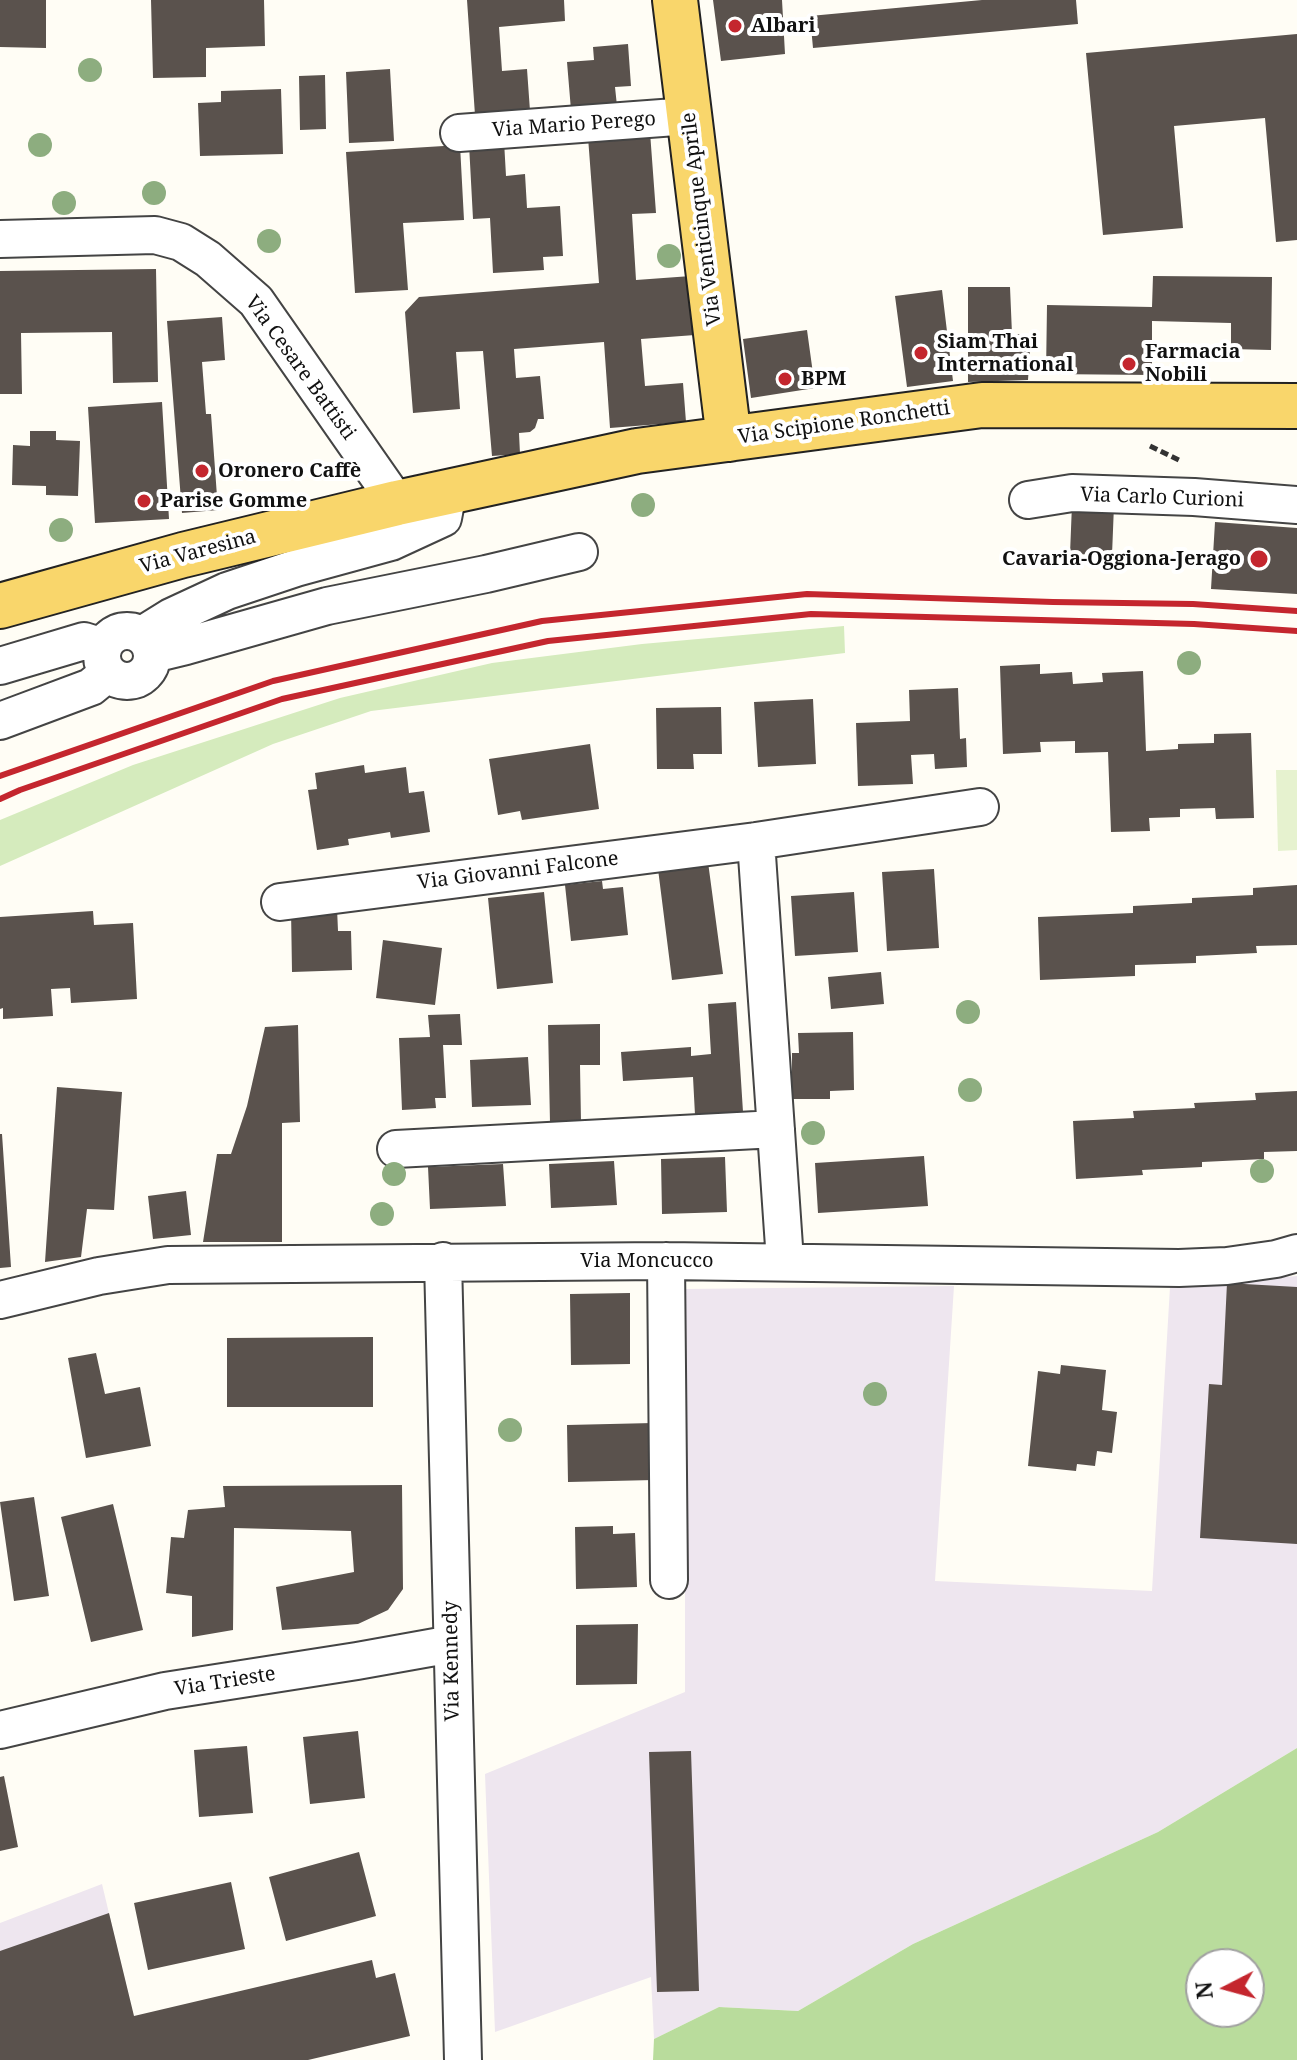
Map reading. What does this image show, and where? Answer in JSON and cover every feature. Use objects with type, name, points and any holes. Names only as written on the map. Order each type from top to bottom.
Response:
[{"type":"main road","name":"Via Venticinque Aprile","points":[[675,0],[729,439]]},
{"type":"main road","name":"Via Scipione Ronchetti","points":[[397,503],[637,451],[982,405],[1297,406]]},
{"type":"main road","name":"Via Varesina","points":[[0,606],[183,555],[397,503]]},
{"type":"street","name":"Via Mario Perego","points":[[459,133],[689,116]]},
{"type":"street","name":"Via Cesare Battisti","points":[[0,239],[155,235],[181,242],[208,259],[256,301],[397,503]]},
{"type":"street","points":[[147,644],[171,617],[227,591],[391,542],[443,518],[448,492]]},
{"type":"street","name":"Via Carlo Curioni","points":[[1028,500],[1072,493],[1194,497],[1297,505]]},
{"type":"street","points":[[0,721],[91,687],[105,660],[109,637],[119,632],[131,631],[147,644],[186,646],[327,606],[579,552]]},
{"type":"street","points":[[0,666],[84,641],[105,660]]},
{"type":"street","name":"Via Giovanni Falcone","points":[[280,902],[756,841],[980,807]]},
{"type":"street","points":[[756,841],[785,1261]]},
{"type":"street","points":[[396,1149],[776,1129]]},
{"type":"street","name":"Via Moncucco","points":[[0,1300],[99,1276],[168,1265],[785,1261],[1179,1268],[1227,1266],[1297,1253]]},
{"type":"street","name":"Via Kennedy","points":[[443,1261],[463,2060]]},
{"type":"street","points":[[666,1261],[669,1580]]},
{"type":"street","name":"Via Trieste","points":[[0,1730],[165,1691],[452,1644]]},
{"type":"path","points":[[1138,440],[1193,466]]},
{"type":"shaded area","points":[[1297,1276],[1297,1748],[1158,1832],[913,1944],[798,2011],[719,2007],[654,2039],[651,1977],[495,2032],[485,1774],[685,1692],[685,1289],[954,1286],[935,1581],[1152,1591],[1170,1287]]},
{"type":"shaded area","points":[[102,1884],[144,2060],[0,2060],[0,1923]]},
{"type":"green space","points":[[844,626],[845,653],[371,711],[273,744],[0,866],[0,820],[133,765],[340,698],[492,663],[642,644]]},
{"type":"green space","points":[[1276,770],[1297,770],[1297,850],[1278,851]]},
{"type":"green space","points":[[1297,1748],[1297,2060],[653,2060],[654,2039],[719,2007],[798,2011],[913,1944],[1158,1832]]},
{"type":"building","points":[[0,0],[46,0],[46,48],[0,47]]},
{"type":"building","points":[[151,0],[264,0],[265,46],[206,48],[206,77],[153,78]]},
{"type":"building","points":[[467,0],[564,0],[565,21],[499,27],[502,71],[527,69],[530,111],[475,115]]},
{"type":"building","points":[[713,0],[782,0],[785,54],[721,61]]},
{"type":"building","points":[[982,0],[1076,0],[1078,24],[813,48],[810,16]]},
{"type":"building","points":[[1297,34],[1297,240],[1276,242],[1265,118],[1174,126],[1183,228],[1103,235],[1086,53]]},
{"type":"building","points":[[628,44],[631,86],[615,87],[617,106],[571,110],[567,62],[594,60],[593,47]]},
{"type":"building","points":[[390,69],[394,141],[349,143],[346,72]]},
{"type":"building","points":[[325,75],[326,129],[300,130],[299,76]]},
{"type":"building","points":[[281,89],[283,154],[200,156],[198,103],[221,102],[221,91]]},
{"type":"building","points":[[650,132],[656,213],[632,214],[636,280],[691,276],[695,335],[641,339],[645,386],[683,383],[686,422],[610,428],[604,342],[514,349],[516,378],[540,376],[544,419],[538,419],[530,432],[519,433],[520,454],[492,456],[483,351],[456,352],[460,409],[413,413],[405,312],[419,297],[599,283],[588,137]]},
{"type":"building","points":[[504,141],[506,176],[525,174],[527,208],[560,206],[563,256],[543,257],[544,270],[493,273],[490,218],[473,219],[469,144]]},
{"type":"building","points":[[460,145],[464,220],[403,223],[408,290],[355,293],[346,152]]},
{"type":"building","points":[[156,269],[158,382],[113,383],[112,332],[21,333],[22,394],[0,394],[0,271]]},
{"type":"building","points":[[1153,276],[1272,277],[1271,350],[1231,349],[1231,323],[1152,321],[1152,375],[1046,374],[1047,305],[1152,307]]},
{"type":"building","points":[[968,287],[1010,287],[1012,334],[1031,334],[1028,380],[968,382]]},
{"type":"building","points":[[942,290],[953,381],[907,387],[895,296]]},
{"type":"building","points":[[222,317],[225,360],[202,362],[206,414],[211,414],[218,510],[182,513],[167,321]]},
{"type":"building","points":[[807,330],[815,388],[751,398],[743,339]]},
{"type":"building","points":[[162,402],[169,519],[95,523],[88,407]]},
{"type":"building","points":[[30,431],[56,431],[56,440],[80,441],[78,496],[46,495],[46,486],[12,485],[13,445],[30,446]]},
{"type":"building","points":[[1072,504],[1114,505],[1112,555],[1070,554]]},
{"type":"building","points":[[1215,522],[1297,528],[1297,594],[1211,589]]},
{"type":"building","points":[[1040,664],[1040,674],[1072,672],[1073,684],[1103,682],[1102,673],[1143,671],[1146,751],[1178,749],[1178,744],[1214,743],[1214,734],[1251,733],[1254,818],[1216,819],[1215,808],[1180,809],[1180,817],[1149,818],[1150,831],[1111,832],[1108,752],[1075,753],[1075,741],[1040,742],[1041,752],[1003,754],[1000,666]]},
{"type":"building","points":[[958,688],[960,739],[966,738],[967,767],[935,769],[934,754],[911,755],[913,784],[858,786],[856,723],[910,721],[909,690]]},
{"type":"building","points":[[813,699],[816,764],[758,767],[754,702]]},
{"type":"building","points":[[721,707],[722,754],[693,754],[694,769],[657,769],[656,708]]},
{"type":"building","points":[[590,744],[599,809],[522,820],[520,811],[498,815],[489,759]]},
{"type":"building","points":[[364,765],[365,773],[406,767],[409,793],[424,791],[430,832],[391,838],[390,832],[348,839],[349,845],[317,850],[308,790],[317,789],[315,773]]},
{"type":"building","points":[[708,862],[723,974],[672,980],[658,869]]},
{"type":"building","points":[[934,869],[939,948],[887,951],[882,872]]},
{"type":"building","points":[[602,881],[603,889],[623,887],[628,935],[571,941],[565,885]]},
{"type":"building","points":[[1297,885],[1297,945],[1256,946],[1257,953],[1196,956],[1196,963],[1135,965],[1135,976],[1040,980],[1038,917],[1133,913],[1133,906],[1192,903],[1192,898],[1253,895],[1253,888]]},
{"type":"building","points":[[544,892],[553,983],[497,989],[488,898]]},
{"type":"building","points":[[854,892],[858,952],[795,956],[791,896]]},
{"type":"building","points":[[337,908],[338,931],[351,931],[352,970],[292,972],[291,909]]},
{"type":"building","points":[[93,911],[94,925],[133,923],[137,999],[71,1003],[70,988],[51,989],[53,1016],[3,1019],[3,1008],[0,1009],[0,917]]},
{"type":"building","points":[[383,940],[442,948],[435,1005],[376,998]]},
{"type":"building","points":[[881,972],[884,1004],[831,1009],[828,977]]},
{"type":"building","points":[[736,1002],[743,1112],[695,1115],[693,1077],[623,1081],[621,1052],[691,1047],[691,1056],[711,1054],[708,1004]]},
{"type":"building","points":[[460,1014],[462,1045],[443,1045],[446,1098],[435,1098],[436,1108],[402,1110],[399,1038],[430,1037],[428,1015]]},
{"type":"building","points":[[600,1024],[600,1065],[580,1065],[581,1122],[550,1123],[548,1025]]},
{"type":"building","points":[[298,1025],[300,1122],[282,1123],[282,1242],[203,1242],[217,1154],[231,1154],[247,1106],[265,1027]]},
{"type":"building","points":[[853,1032],[854,1090],[830,1091],[830,1099],[792,1099],[792,1053],[799,1053],[798,1033]]},
{"type":"building","points":[[528,1057],[531,1105],[472,1107],[470,1060]]},
{"type":"building","points":[[57,1087],[122,1092],[114,1210],[87,1209],[81,1257],[45,1262]]},
{"type":"building","points":[[1297,1091],[1297,1151],[1264,1152],[1264,1159],[1202,1162],[1202,1167],[1142,1170],[1143,1175],[1076,1179],[1073,1121],[1134,1118],[1133,1111],[1195,1108],[1194,1103],[1256,1100],[1255,1093]]},
{"type":"building","points":[[0,1134],[11,1267],[0,1268]]},
{"type":"building","points":[[924,1156],[928,1206],[818,1213],[815,1163]]},
{"type":"building","points":[[725,1157],[727,1212],[662,1214],[661,1159]]},
{"type":"building","points":[[614,1161],[617,1205],[551,1208],[549,1164]]},
{"type":"building","points":[[503,1164],[506,1206],[430,1209],[428,1167]]},
{"type":"building","points":[[186,1191],[191,1235],[153,1239],[148,1196]]},
{"type":"building","points":[[1227,1283],[1297,1287],[1297,1544],[1200,1538],[1209,1384],[1222,1385]]},
{"type":"building","points":[[630,1293],[630,1364],[571,1365],[570,1294]]},
{"type":"building","points":[[373,1337],[373,1407],[227,1407],[227,1338]]},
{"type":"building","points":[[96,1353],[105,1394],[140,1387],[151,1446],[86,1458],[68,1358]]},
{"type":"building","points":[[1061,1365],[1106,1370],[1102,1410],[1117,1412],[1112,1453],[1097,1451],[1095,1466],[1077,1464],[1076,1471],[1028,1466],[1038,1371],[1060,1374]]},
{"type":"building","points":[[653,1423],[654,1480],[568,1482],[567,1425]]},
{"type":"building","points":[[402,1485],[403,1589],[388,1610],[358,1624],[282,1630],[276,1587],[354,1572],[351,1531],[234,1528],[233,1630],[192,1637],[192,1596],[166,1593],[171,1537],[184,1538],[188,1510],[225,1507],[223,1486]]},
{"type":"building","points":[[34,1497],[49,1596],[14,1601],[0,1502]]},
{"type":"building","points":[[113,1504],[143,1630],[91,1642],[61,1517]]},
{"type":"building","points":[[613,1526],[613,1534],[635,1533],[637,1587],[576,1589],[575,1527]]},
{"type":"building","points":[[638,1624],[637,1684],[576,1685],[576,1625]]},
{"type":"building","points":[[358,1731],[365,1798],[310,1804],[303,1737]]},
{"type":"building","points":[[247,1746],[253,1813],[199,1817],[194,1750]]},
{"type":"building","points":[[691,1751],[699,1991],[657,1992],[649,1752]]},
{"type":"building","points":[[4,1776],[18,1847],[0,1851],[0,1777]]},
{"type":"building","points":[[359,1852],[376,1916],[286,1941],[269,1877]]},
{"type":"building","points":[[231,1882],[245,1949],[148,1970],[134,1903]]},
{"type":"building","points":[[109,1913],[134,2016],[372,1960],[376,1978],[395,1973],[410,2036],[308,2060],[0,2060],[0,1951]]},
{"type":"railway","points":[[0,776],[273,681],[542,621],[807,594],[1193,604],[1297,611]]},
{"type":"railway","points":[[0,799],[282,699],[548,641],[811,614],[1194,624],[1297,631]]},
{"type":"place","name":"Albari","points":[[735,26]]},
{"type":"place","name":"Siam Thai International","points":[[921,353]]},
{"type":"place","name":"Farmacia Nobili","points":[[1129,364]]},
{"type":"place","name":"BPM","points":[[785,379]]},
{"type":"place","name":"Oronero Caffè","points":[[202,471]]},
{"type":"place","name":"Parise Gomme","points":[[144,501]]},
{"type":"place","name":"Cavaria-Oggiona-Jerago","points":[[1259,559]]}]
